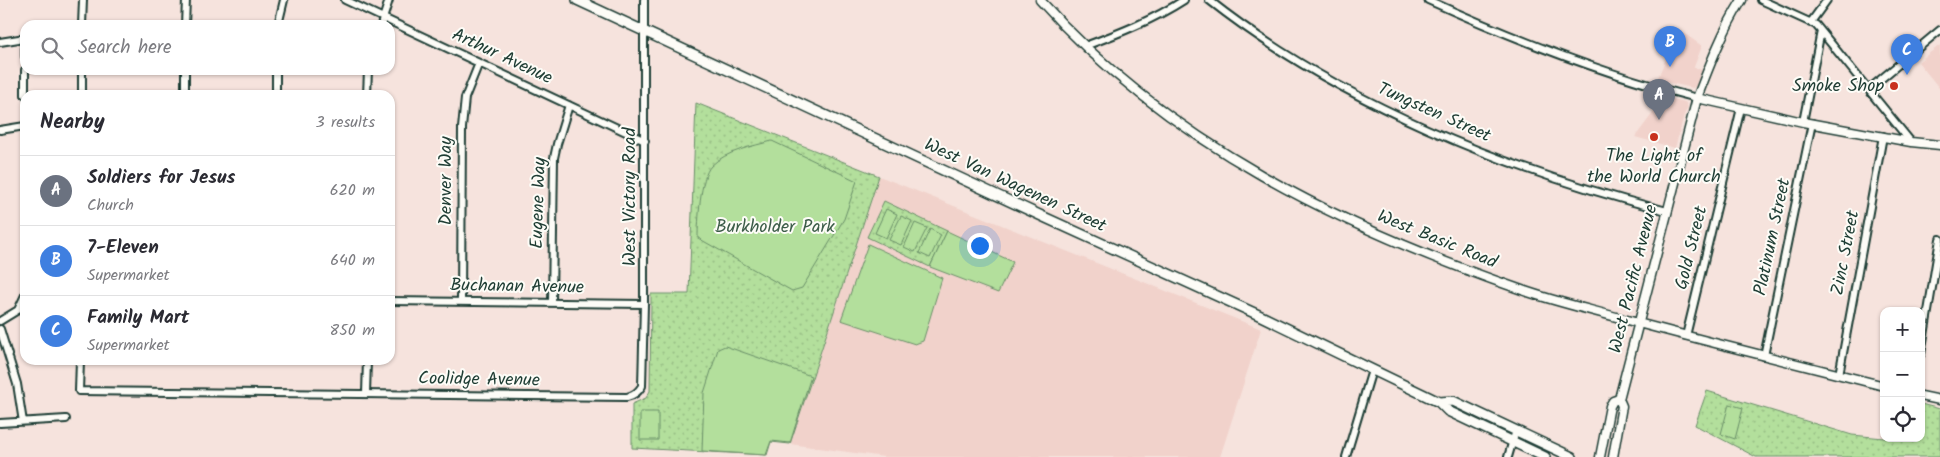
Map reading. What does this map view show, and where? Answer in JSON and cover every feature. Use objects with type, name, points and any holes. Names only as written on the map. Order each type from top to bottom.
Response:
[{"type":"main road","name":"West Van Wagenen Street","points":[[577,0],[1254,312],[1439,402],[1448,411],[1545,457]]},
{"type":"main road","name":"West Van Wagenen Street","points":[[1439,402],[1453,401],[1572,457]]},
{"type":"street","points":[[82,20],[83,0]]},
{"type":"street","points":[[185,20],[186,0]]},
{"type":"street","points":[[279,20],[284,0]]},
{"type":"street","name":"Arthur Avenue","points":[[345,0],[389,20]]},
{"type":"street","points":[[382,20],[389,0]]},
{"type":"street","name":"West Victory Road","points":[[638,392],[642,386],[644,304],[644,0]]},
{"type":"street","name":"West Basic Road","points":[[1040,0],[1085,46],[1118,76],[1176,122],[1236,161],[1348,219],[1447,263],[1524,291],[1686,336],[1880,385]]},
{"type":"street","points":[[1085,46],[1134,28],[1163,14],[1184,0]]},
{"type":"street","name":"Tungsten Street","points":[[1209,0],[1236,22],[1293,60],[1369,101],[1446,136],[1533,171],[1667,211]]},
{"type":"street","points":[[1428,0],[1494,30],[1576,62],[1631,80],[1697,98],[1803,122],[1911,142],[1940,145]]},
{"type":"street","name":"West Pacific Avenue","points":[[1612,457],[1622,406],[1619,399],[1697,98],[1731,16],[1742,0]]},
{"type":"street","points":[[1762,0],[1811,22],[1869,89],[1911,142]]},
{"type":"street","points":[[1811,22],[1827,0]]},
{"type":"street","name":"Arthur Avenue","points":[[395,23],[645,141]]},
{"type":"street","points":[[1869,89],[1940,30]]},
{"type":"street","points":[[1803,122],[1821,32]]},
{"type":"street","points":[[0,42],[20,39]]},
{"type":"street","name":"Denver Way","points":[[461,302],[462,128],[465,98],[479,63]]},
{"type":"street","points":[[25,75],[25,90]]},
{"type":"street","points":[[82,75],[82,90]]},
{"type":"street","points":[[185,75],[185,90]]},
{"type":"street","points":[[276,75],[276,90]]},
{"type":"street","points":[[367,90],[368,75]]},
{"type":"street","name":"Eugene Way","points":[[552,303],[554,158],[569,105]]},
{"type":"street","name":"Gold Street","points":[[1686,336],[1741,108]]},
{"type":"street","name":"Platinum Street","points":[[1764,356],[1812,123]]},
{"type":"street","points":[[0,130],[20,127]]},
{"type":"street","name":"Zinc Street","points":[[1839,375],[1883,136]]},
{"type":"street","points":[[1921,352],[1940,240]]},
{"type":"street","name":"Buchanan Avenue","points":[[395,301],[644,304]]},
{"type":"street","points":[[0,321],[18,310],[20,305]]},
{"type":"street","points":[[0,329],[17,384],[23,422]]},
{"type":"street","name":"Coolidge Avenue","points":[[80,365],[79,391],[627,397],[638,392]]},
{"type":"street","points":[[366,394],[367,365]]},
{"type":"street","points":[[1346,457],[1372,370]]},
{"type":"street","points":[[1925,397],[1940,400]]},
{"type":"street","name":"West Pacific Avenue","points":[[1600,457],[1610,406],[1613,401],[1619,399]]},
{"type":"street","points":[[0,423],[66,419]]},
{"type":"street","points":[[1508,457],[1516,430]]},
{"type":"shaded area","points":[[1678,29],[1702,46],[1694,67],[1702,70],[1696,86],[1693,88],[1657,80]]},
{"type":"shaded area","points":[[1940,45],[1940,89],[1918,62]]},
{"type":"shaded area","points":[[1665,97],[1685,102],[1688,107],[1675,148],[1635,137]]},
{"type":"shaded area","points":[[879,176],[1261,329],[1220,457],[884,457],[790,444]]},
{"type":"green space","name":"Burkholder Park","points":[[696,103],[879,176],[790,444],[771,442],[767,455],[632,448],[632,404],[646,398],[650,391],[651,294],[689,294]]},
{"type":"green space","points":[[772,141],[857,181],[844,219],[802,288],[792,291],[698,238],[702,189],[707,172],[711,166],[724,156]]},
{"type":"green space","points":[[884,201],[947,231],[930,267],[867,237]]},
{"type":"green space","points":[[886,209],[897,214],[886,238],[875,233]]},
{"type":"green space","points":[[901,216],[912,221],[901,245],[889,240]]},
{"type":"green space","points":[[915,223],[927,228],[915,252],[904,247]]},
{"type":"green space","points":[[930,229],[941,235],[930,258],[919,253]]},
{"type":"green space","points":[[947,231],[1013,262],[998,293],[930,267]]},
{"type":"green space","points":[[868,244],[942,278],[923,341],[915,344],[841,320]]},
{"type":"green space","points":[[725,346],[811,376],[790,443],[771,441],[766,455],[702,451],[704,393],[718,349]]},
{"type":"green space","points":[[1707,391],[1852,435],[1880,438],[1880,442],[1925,442],[1925,405],[1940,409],[1940,457],[1756,457],[1695,425]]},
{"type":"green space","points":[[1729,404],[1743,408],[1735,439],[1721,434]]},
{"type":"green space","points":[[640,412],[658,412],[658,440],[640,440]]},
{"type":"place","name":"7-Eleven","points":[[1670,67]]},
{"type":"place","name":"Family Mart","points":[[1907,75]]},
{"type":"place","name":"Smoke Shop","points":[[1894,86]]},
{"type":"place","name":"Soldiers for Jesus","points":[[1659,120]]},
{"type":"place","name":"The Light of the World Church","points":[[1654,137]]}]
